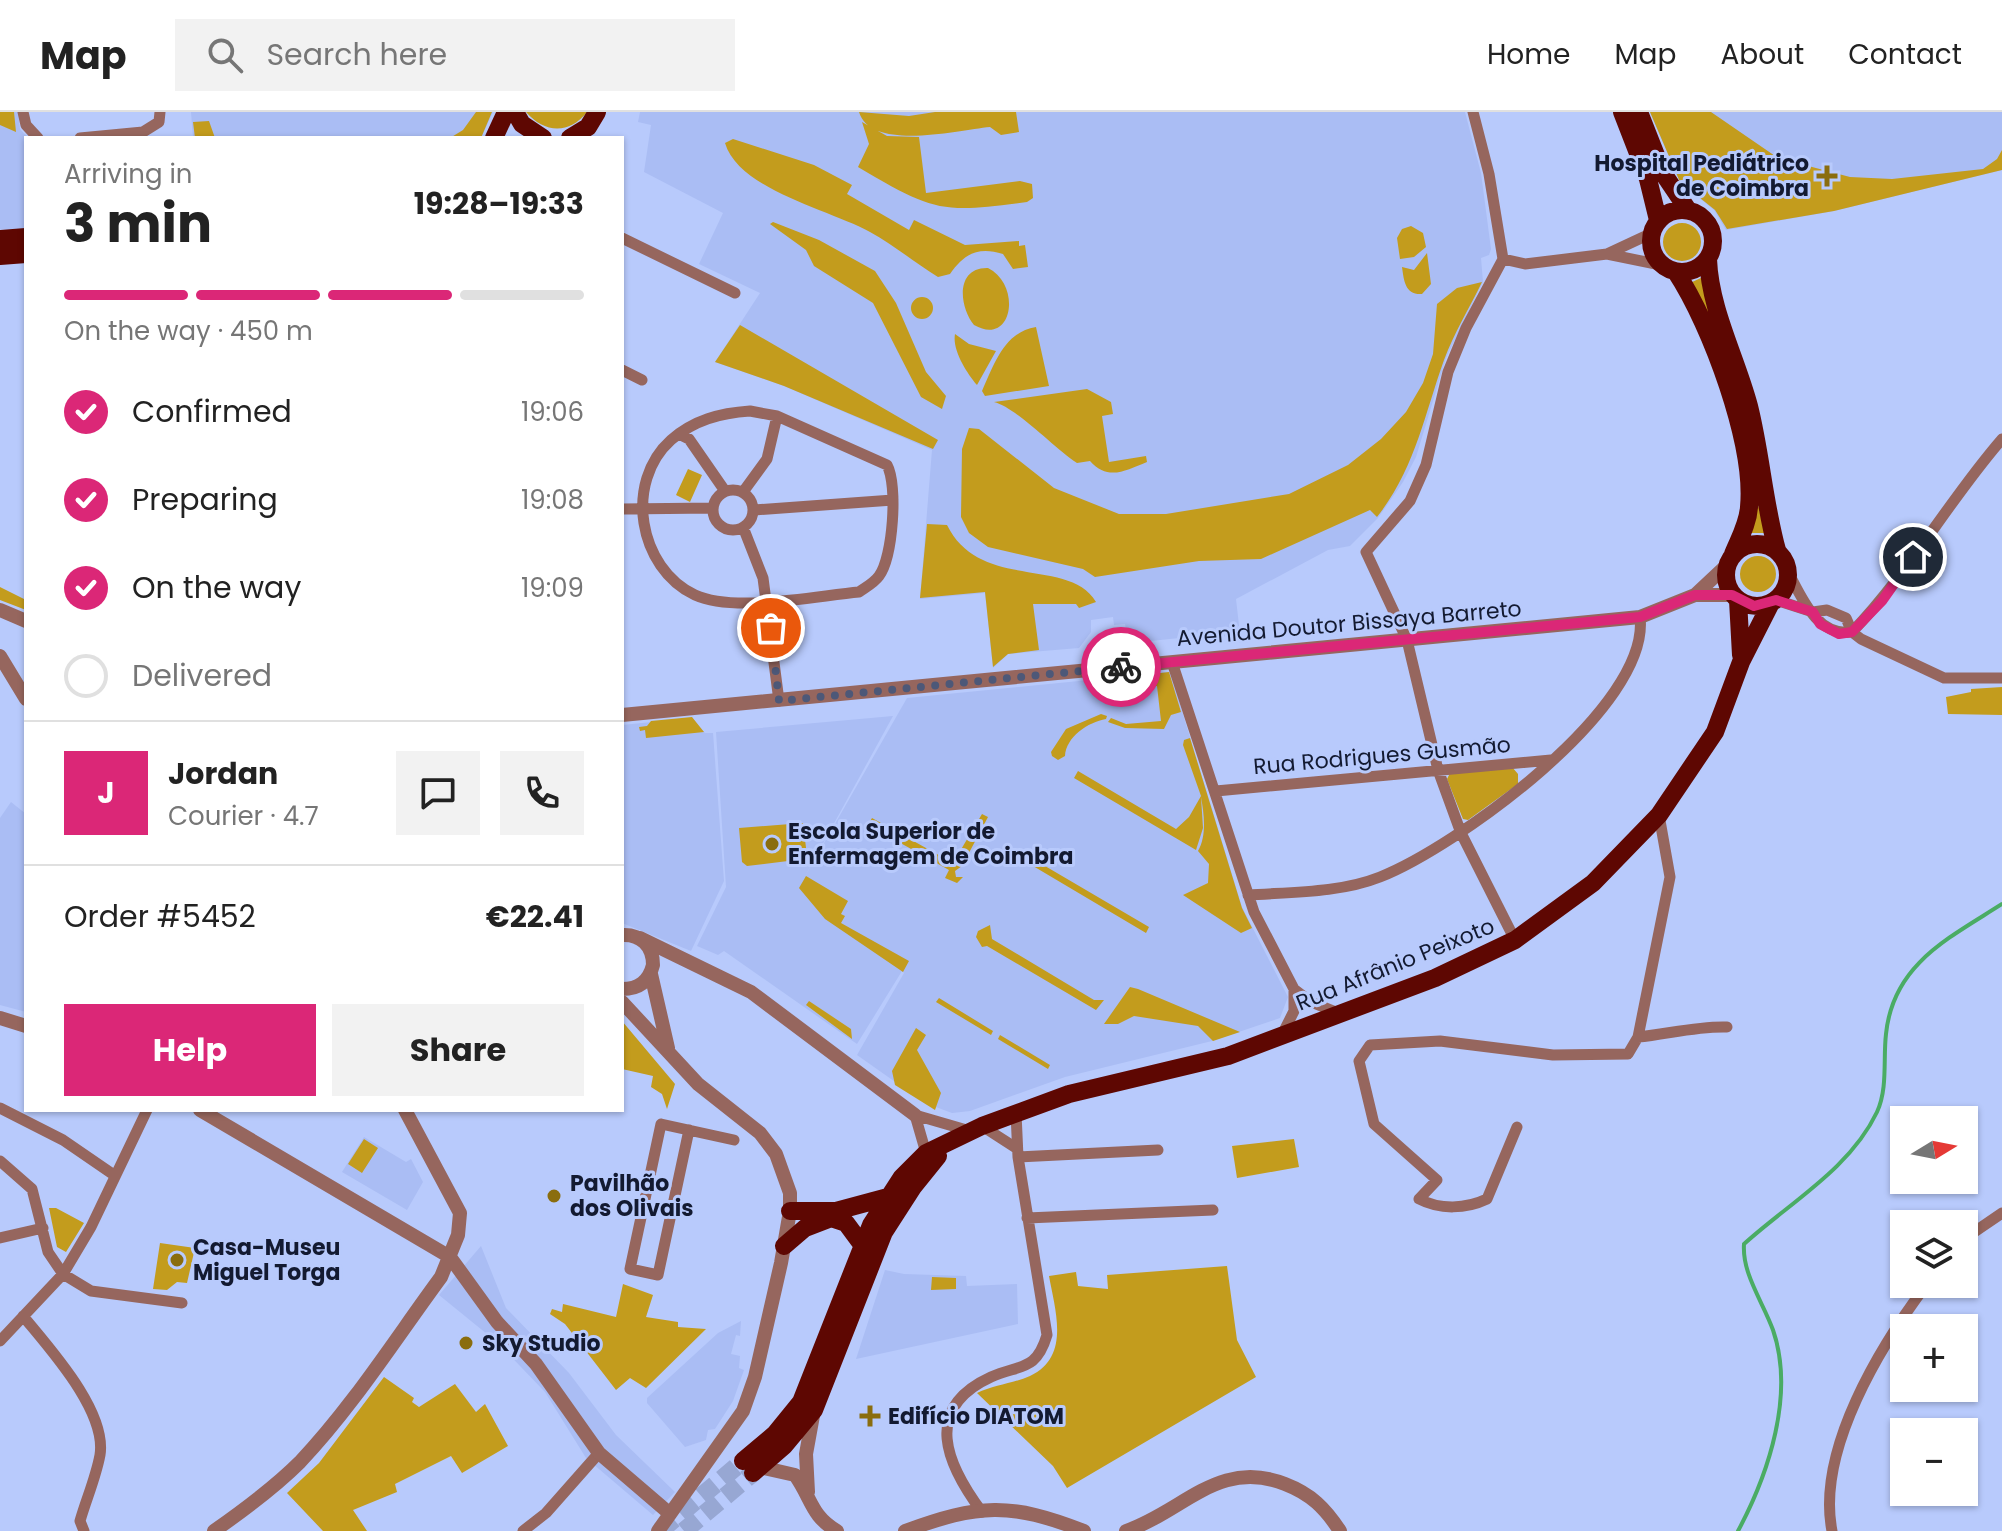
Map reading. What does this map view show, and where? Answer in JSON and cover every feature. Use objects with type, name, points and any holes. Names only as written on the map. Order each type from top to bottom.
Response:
[{"type":"main road","points":[[495,136],[506,112]]},
{"type":"main road","points":[[515,112],[522,124],[540,136]]},
{"type":"main road","points":[[573,136],[588,127],[597,112]]},
{"type":"main road","points":[[1622,112],[1648,179],[1655,226],[1652,252],[1695,301],[1742,442],[1749,510],[1725,575],[1735,597],[1754,606],[1774,601],[1783,592],[1788,572],[1777,550],[1751,415],[1709,288],[1711,229],[1705,220],[1688,210],[1663,173],[1639,112]]},
{"type":"main road","points":[[1655,226],[1672,211],[1688,210]]},
{"type":"main road","points":[[0,239],[24,237]]},
{"type":"main road","points":[[0,256],[24,254]]},
{"type":"main road","points":[[1668,269],[1694,271],[1708,259]]},
{"type":"main road","points":[[1730,559],[1749,544],[1759,543],[1777,550]]},
{"type":"main road","name":"Rua Afrânio Peixoto","points":[[1735,597],[1741,662]]},
{"type":"main road","name":"Rua Afrânio Peixoto","points":[[752,1467],[801,1402],[863,1246],[888,1197],[926,1153],[976,1128],[1069,1094],[1228,1056],[1448,972],[1515,940],[1593,883],[1659,815],[1715,732],[1741,662],[1774,601]]},
{"type":"main road","name":"Rua Afrânio Peixoto","points":[[752,1467],[784,1446],[814,1410],[884,1232],[913,1187],[947,1145]]},
{"type":"main road","points":[[790,1211],[836,1211],[888,1197]]},
{"type":"main road","points":[[784,1246],[805,1228],[831,1218],[846,1223],[863,1246]]},
{"type":"street","points":[[101,136],[143,132],[159,122],[160,112]]},
{"type":"street","points":[[1473,112],[1489,174],[1503,259],[1466,328],[1448,372],[1426,465],[1410,501],[1366,552],[1407,640],[1438,770],[1461,833],[1515,940]]},
{"type":"street","points":[[24,115],[29,131],[35,136]]},
{"type":"street","points":[[1607,254],[1655,226]]},
{"type":"street","points":[[624,239],[735,293]]},
{"type":"street","points":[[1503,259],[1525,264],[1607,254],[1668,269]]},
{"type":"street","points":[[624,371],[642,380]]},
{"type":"street","points":[[750,411],[777,416],[887,465],[894,477],[893,500],[888,554],[879,577],[859,592],[768,600],[711,600],[693,594],[672,578],[655,558],[649,545],[642,509],[647,477],[657,457],[679,434],[721,413],[750,411]]},
{"type":"street","points":[[743,492],[767,459],[777,416]]},
{"type":"street","points":[[679,434],[689,439],[725,491]]},
{"type":"street","points":[[1852,632],[1882,601],[1971,475],[2002,439]]},
{"type":"street","points":[[713,508],[719,524],[735,530],[743,527],[754,510],[751,499],[743,492],[725,491]]},
{"type":"street","points":[[713,508],[725,491]]},
{"type":"street","points":[[754,510],[893,500]]},
{"type":"street","points":[[624,509],[713,508]]},
{"type":"street","points":[[743,527],[754,549],[768,600],[779,701]]},
{"type":"street","name":"Avenida Doutor Bissaya Barreto","points":[[624,715],[1640,617],[1695,595],[1730,559]]},
{"type":"street","points":[[1788,572],[1813,612]]},
{"type":"street","name":"Avenida Doutor Bissaya Barreto","points":[[1695,595],[1735,597]]},
{"type":"street","points":[[1774,601],[1813,612],[1827,610],[1846,618],[1852,632],[1944,678],[2002,678]]},
{"type":"street","points":[[0,610],[24,620]]},
{"type":"street","points":[[1248,895],[1325,890],[1377,879],[1421,858],[1461,833],[1523,788],[1620,689],[1642,637],[1640,617]]},
{"type":"street","points":[[0,656],[24,696]]},
{"type":"street","points":[[1172,662],[1248,895],[1294,989],[1294,1011],[1282,1035]]},
{"type":"street","name":"Rua Rodrigues Gusmão","points":[[1216,791],[1552,759]]},
{"type":"street","points":[[1517,1127],[1487,1199],[1459,1208],[1427,1203],[1419,1199],[1437,1180],[1374,1124],[1359,1061],[1370,1045],[1440,1041],[1553,1055],[1628,1054],[1638,1037],[1670,877],[1659,815]]},
{"type":"street","points":[[624,935],[640,938],[751,992],[915,1115],[976,1128],[1017,1153],[1158,1150]]},
{"type":"street","points":[[640,938],[651,949],[652,969],[670,1052]]},
{"type":"street","points":[[624,989],[638,986],[652,969],[688,960]]},
{"type":"street","points":[[1294,989],[1311,1002],[1341,1014]]},
{"type":"street","points":[[624,1004],[698,1084],[760,1133],[783,1171],[790,1211],[755,1377],[743,1411],[658,1531]]},
{"type":"street","points":[[0,1018],[24,1025]]},
{"type":"street","points":[[1638,1037],[1688,1032],[1703,1026],[1727,1027]]},
{"type":"street","points":[[0,1108],[63,1140],[114,1175]]},
{"type":"street","points":[[0,1341],[63,1274],[91,1227],[146,1112]]},
{"type":"street","points":[[203,1112],[450,1257],[497,1322],[536,1364],[599,1453],[669,1513]]},
{"type":"street","points":[[214,1531],[259,1499],[317,1441],[441,1277],[450,1257],[460,1213],[406,1112]]},
{"type":"street","points":[[982,1512],[958,1480],[945,1445],[952,1411],[968,1392],[991,1377],[1027,1367],[1042,1352],[1047,1335],[1017,1153],[1016,1113]]},
{"type":"street","points":[[915,1115],[926,1153]]},
{"type":"street","points":[[689,1130],[658,1275],[630,1269],[661,1124],[689,1130],[734,1140]]},
{"type":"street","points":[[0,1161],[32,1189],[48,1252],[63,1274],[91,1291],[182,1303]]},
{"type":"street","points":[[1027,1218],[1213,1210]]},
{"type":"street","points":[[1978,1229],[2002,1213]]},
{"type":"street","points":[[0,1238],[43,1228]]},
{"type":"street","points":[[1832,1531],[1832,1485],[1858,1395],[1900,1320],[1916,1298]]},
{"type":"street","points":[[23,1316],[58,1358],[99,1425],[100,1454],[82,1526]]},
{"type":"street","points":[[808,1493],[806,1454],[814,1410]]},
{"type":"street","points":[[523,1531],[546,1513],[599,1453]]},
{"type":"street","points":[[752,1467],[795,1475],[808,1493],[818,1520],[837,1531]]},
{"type":"street","points":[[1126,1531],[1227,1478],[1263,1476],[1301,1491],[1322,1505],[1340,1531]]},
{"type":"street","points":[[905,1531],[961,1512],[1038,1513],[1084,1531]]},
{"type":"shaded area","points":[[0,112],[18,112],[20,129],[26,136],[24,230],[0,229]]},
{"type":"shaded area","points":[[0,112],[14,112],[16,132],[0,125]]},
{"type":"shaded area","points":[[191,112],[493,112],[482,136],[193,136]]},
{"type":"shaded area","points":[[476,112],[492,112],[482,136],[453,136],[463,130]]},
{"type":"shaded area","points":[[526,112],[587,112],[572,125],[556,128],[541,124]]},
{"type":"shaded area","points":[[640,112],[1465,112],[1481,173],[1491,249],[1489,255],[1481,258],[1483,282],[1446,358],[1416,457],[1403,482],[1378,518],[1350,546],[1328,550],[1236,599],[1241,643],[1218,634],[1141,642],[1126,630],[1125,624],[1114,625],[1113,617],[1091,620],[1091,632],[1079,648],[1008,654],[993,668],[985,593],[920,599],[932,450],[784,386],[715,362],[760,293],[699,264],[723,213],[644,172],[651,125],[638,122]]},
{"type":"shaded area","points":[[859,112],[909,116],[935,112],[1016,112],[1019,132],[1001,135],[990,127],[917,136],[897,135],[880,132],[867,124]]},
{"type":"shaded area","name":"Hospital Pediátrico de Coimbra","points":[[1650,112],[2002,112],[2002,170],[1834,211],[1726,230],[1714,210],[1680,182]]},
{"type":"shaded area","points":[[1650,112],[1711,112],[1778,158],[1850,177],[1892,179],[1983,169],[1997,159],[2002,150],[2002,170],[1834,211],[1727,229],[1715,210],[1680,182]]},
{"type":"shaded area","points":[[209,121],[214,136],[195,136],[193,122]]},
{"type":"shaded area","points":[[862,122],[887,136],[919,137],[926,193],[1020,181],[1032,184],[1033,198],[1027,202],[974,208],[938,206],[921,201],[858,167],[869,144]]},
{"type":"shaded area","points":[[733,139],[814,165],[852,185],[847,194],[909,230],[914,220],[965,245],[1019,241],[1019,246],[1025,245],[1028,267],[1013,269],[1003,254],[986,251],[966,257],[950,274],[938,277],[870,232],[788,197],[748,174],[725,143]]},
{"type":"shaded area","points":[[773,222],[819,240],[875,271],[896,303],[926,372],[946,396],[942,409],[921,397],[873,303],[814,266],[806,250],[770,224]]},
{"type":"shaded area","points":[[1682,223],[1695,229],[1701,242],[1695,255],[1682,261],[1669,255],[1663,242],[1669,229]]},
{"type":"shaded area","points":[[1411,226],[1423,233],[1426,247],[1414,257],[1400,259],[1397,238],[1402,229]]},
{"type":"shaded area","points":[[1427,253],[1431,284],[1422,294],[1416,294],[1406,286],[1402,267],[1414,270]]},
{"type":"shaded area","points":[[988,268],[999,276],[1009,299],[1005,321],[997,328],[987,330],[974,325],[969,317],[963,289],[970,274],[977,269]]},
{"type":"shaded area","points":[[1703,277],[1765,533],[1750,533],[1755,508],[1690,283]]},
{"type":"shaded area","points":[[1482,282],[1448,350],[1410,461],[1377,517],[1370,510],[1261,559],[1199,561],[1095,577],[1083,569],[988,547],[969,533],[961,517],[962,449],[969,428],[979,429],[1054,488],[1119,514],[1166,514],[1289,494],[1348,465],[1381,439],[1406,412],[1423,383],[1433,354],[1437,304],[1457,288]]},
{"type":"shaded area","points":[[922,297],[933,308],[922,319],[911,308]]},
{"type":"shaded area","points":[[740,325],[938,440],[933,449],[784,386],[715,362]]},
{"type":"shaded area","points":[[1036,327],[1049,386],[985,396],[982,391],[1002,351],[1016,335]]},
{"type":"shaded area","points":[[955,334],[969,344],[996,351],[977,385],[958,354]]},
{"type":"shaded area","points":[[1087,389],[1111,402],[1113,414],[1102,416],[1109,462],[1146,456],[1147,462],[1117,472],[1103,471],[1090,461],[1077,463],[1013,412],[994,402]]},
{"type":"shaded area","points":[[688,469],[702,475],[690,502],[676,495]]},
{"type":"shaded area","points":[[927,524],[947,525],[962,546],[980,559],[1002,567],[1066,580],[1083,588],[1096,602],[1079,608],[1076,604],[1033,604],[1039,650],[1008,654],[993,667],[985,592],[920,598]]},
{"type":"shaded area","points":[[1758,556],[1771,561],[1776,574],[1771,587],[1758,592],[1745,587],[1740,574],[1745,561]]},
{"type":"shaded area","points":[[0,587],[24,599],[24,609],[0,600]]},
{"type":"shaded area","points":[[1169,672],[1181,712],[1171,715],[1164,729],[1125,728],[1108,722],[1111,718],[1126,724],[1161,721],[1157,686],[1126,689],[1125,677]]},
{"type":"shaded area","points":[[1170,672],[1242,907],[1288,997],[1280,1018],[1212,1041],[1065,1077],[970,1111],[952,1113],[925,1103],[857,1055],[904,973],[902,971],[857,1044],[724,951],[718,955],[697,946],[726,887],[716,732],[893,716],[804,878],[907,698]]},
{"type":"shaded area","points":[[2002,687],[2002,715],[1948,714],[1946,697],[1971,692],[1971,689]]},
{"type":"shaded area","points":[[1101,714],[1107,716],[1106,719],[1092,723],[1079,732],[1069,743],[1065,756],[1058,760],[1052,756],[1051,752],[1066,729]]},
{"type":"shaded area","points":[[692,717],[704,732],[646,738],[645,730],[640,731],[639,727],[647,726],[651,721]]},
{"type":"shaded area","points":[[692,718],[705,733],[713,733],[724,881],[691,951],[624,924],[624,725]]},
{"type":"shaded area","points":[[1190,738],[1242,908],[1252,928],[1241,933],[1183,895],[1208,883],[1209,864],[1198,851],[1204,831],[1201,797],[1203,828],[1196,850],[1074,778],[1078,771],[1176,829],[1189,817],[1201,796],[1183,745],[1184,740]]},
{"type":"shaded area","points":[[1512,767],[1518,774],[1518,784],[1468,820],[1463,819],[1447,779],[1450,773]]},
{"type":"shaded area","points":[[11,802],[24,812],[24,1011],[0,1005],[0,818]]},
{"type":"shaded area","points":[[982,814],[988,817],[962,866],[955,871],[956,877],[963,877],[957,883],[945,878],[949,870],[868,825],[872,818],[953,863]]},
{"type":"shaded area","points":[[803,823],[807,856],[804,859],[747,866],[742,862],[739,828]]},
{"type":"shaded area","points":[[1028,856],[1149,927],[1146,933],[1028,863]]},
{"type":"shaded area","points":[[806,876],[848,901],[841,914],[845,916],[841,923],[909,961],[903,972],[825,919],[799,888]]},
{"type":"shaded area","points":[[990,925],[992,939],[1094,1000],[1104,1000],[1096,1010],[987,946],[982,947],[976,937],[978,931]]},
{"type":"shaded area","points":[[1130,987],[1240,1032],[1213,1041],[1198,1026],[1134,1016],[1118,1024],[1104,1024]]},
{"type":"shaded area","points":[[939,998],[993,1031],[991,1035],[936,1002]]},
{"type":"shaded area","points":[[809,1001],[851,1029],[852,1039],[806,1005]]},
{"type":"shaded area","points":[[624,1023],[675,1084],[667,1109],[662,1094],[651,1087],[653,1076],[624,1069]]},
{"type":"shaded area","points":[[916,1028],[926,1035],[917,1050],[941,1093],[935,1110],[895,1085],[892,1071]]},
{"type":"shaded area","points":[[1000,1035],[1050,1065],[1048,1069],[998,1039]]},
{"type":"shaded area","points":[[364,1137],[406,1162],[411,1159],[423,1182],[407,1210],[342,1172]]},
{"type":"shaded area","points":[[364,1139],[378,1148],[362,1173],[348,1164]]},
{"type":"shaded area","points":[[1294,1139],[1299,1167],[1237,1178],[1232,1146]]},
{"type":"shaded area","points":[[49,1208],[56,1208],[84,1223],[66,1252],[57,1247]]},
{"type":"shaded area","points":[[160,1243],[195,1248],[187,1283],[177,1282],[167,1290],[153,1289]]},
{"type":"shaded area","points":[[481,1246],[506,1308],[569,1373],[616,1435],[675,1492],[653,1515],[586,1458],[545,1392],[498,1343],[439,1295]]},
{"type":"shaded area","points":[[1227,1266],[1237,1340],[1256,1377],[1067,1488],[1053,1466],[977,1393],[1030,1376],[1043,1368],[1051,1357],[1057,1332],[1049,1276],[1076,1272],[1078,1286],[1108,1289],[1107,1275]]},
{"type":"shaded area","points":[[885,1270],[904,1274],[966,1276],[967,1286],[1017,1284],[1018,1324],[856,1359]]},
{"type":"shaded area","points":[[932,1277],[956,1278],[956,1289],[931,1290]]},
{"type":"shaded area","points":[[623,1284],[653,1295],[646,1317],[678,1322],[678,1327],[706,1329],[646,1388],[630,1378],[616,1390],[565,1324],[550,1314],[552,1309],[562,1312],[563,1304],[616,1317]]},
{"type":"shaded area","points":[[741,1321],[740,1336],[736,1335],[731,1354],[740,1356],[739,1368],[744,1370],[733,1401],[715,1429],[708,1430],[706,1440],[685,1447],[647,1403],[647,1398],[718,1333]]},
{"type":"shaded area","points":[[384,1377],[414,1398],[412,1402],[419,1407],[455,1384],[476,1412],[485,1404],[508,1446],[462,1473],[451,1456],[395,1484],[397,1492],[353,1510],[367,1531],[323,1531],[287,1493],[319,1463]]},
{"type":"waterway","points":[[1738,1531],[1768,1459],[1780,1406],[1781,1380],[1773,1330],[1746,1266],[1744,1244],[1835,1168],[1865,1132],[1877,1112],[1883,1093],[1886,1034],[1891,1010],[1912,971],[1944,942],[2002,904]]},
{"type":"tunnel","points":[[660,1531],[743,1461]]},
{"type":"tunnel","points":[[684,1531],[753,1473]]},
{"type":"way so far","points":[[771,628],[779,701],[1121,667]]},
{"type":"place","name":"Hospital Pediátrico de Coimbra","points":[[1827,176]]},
{"type":"place","name":"Escola Superior de Enfermagem de Coimbra","points":[[772,844]]},
{"type":"place","name":"Pavilhão dos Olivais","points":[[554,1196]]},
{"type":"place","name":"Casa-Museu Miguel Torga","points":[[177,1260]]},
{"type":"place","name":"Sky Studio","points":[[466,1343]]},
{"type":"place","name":"Edifício DIATOM","points":[[870,1416]]},
{"type":"route","points":[[1121,667],[1640,617],[1695,595],[1732,595],[1754,606],[1776,600],[1813,612],[1820,624],[1839,634],[1852,632],[1882,601],[1913,557]]}]
